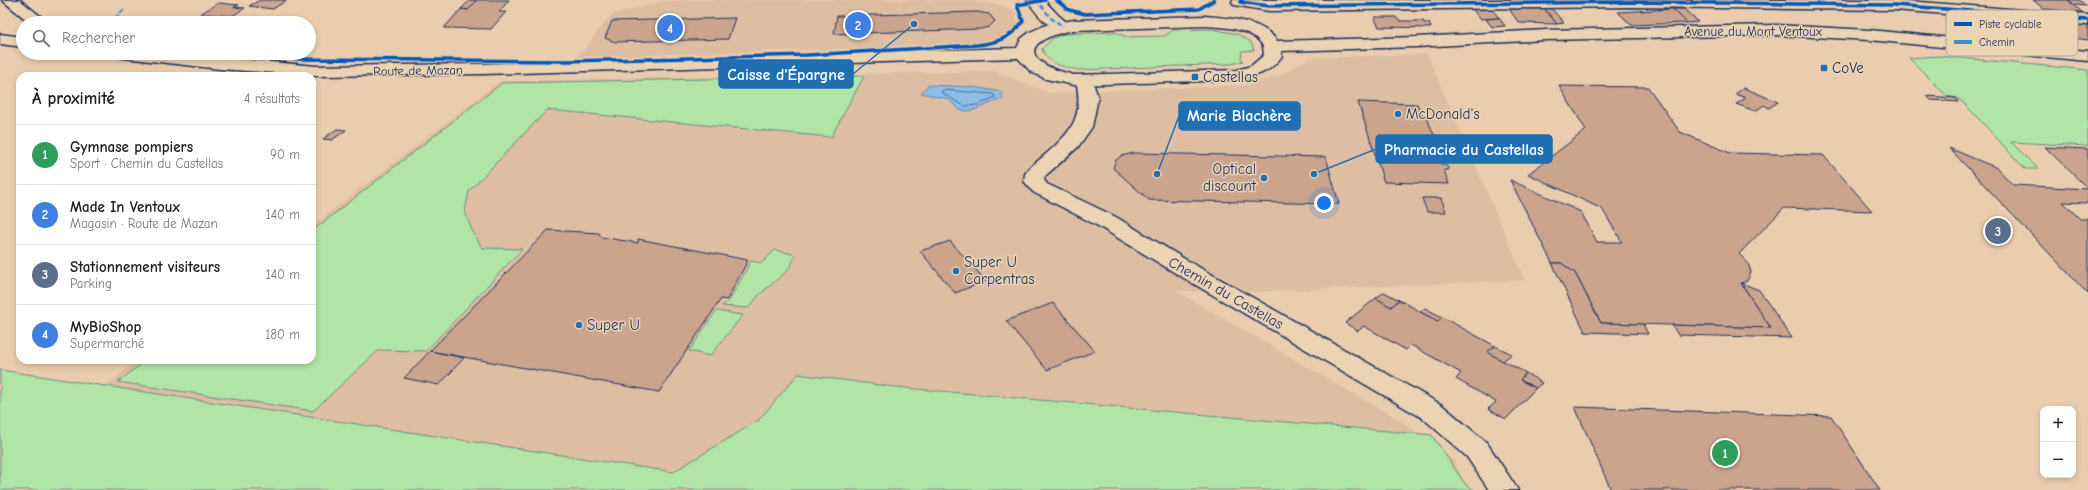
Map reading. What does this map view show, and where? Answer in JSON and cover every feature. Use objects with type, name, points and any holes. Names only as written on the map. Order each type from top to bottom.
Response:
[{"type":"main road","points":[[1036,0],[1052,19],[1063,26]]},
{"type":"main road","points":[[1226,23],[1241,1],[1269,6],[1629,1],[1891,2],[1979,10]]},
{"type":"main road","points":[[8,4],[29,16]]},
{"type":"main road","points":[[2078,19],[2088,20]]},
{"type":"main road","points":[[1205,21],[1226,23],[1251,29],[1268,40],[1272,46],[1273,56],[1270,61],[1257,70],[1228,76],[1085,80],[1063,78],[1041,71],[1032,66],[1024,53],[1024,48],[1027,42],[1037,34],[1063,26],[1205,21]]},
{"type":"main road","points":[[0,39],[16,41]]},
{"type":"main road","name":"Avenue du Mont Ventoux","points":[[1272,46],[1417,42],[1811,41],[1946,49]]},
{"type":"main road","name":"Route de Mazan","points":[[185,60],[316,71],[484,69],[1024,53]]},
{"type":"main road","name":"Avenue du Mont Ventoux","points":[[2055,56],[2088,58]]},
{"type":"main road","name":"Chemin du Castellas","points":[[1085,80],[1089,98],[1082,127],[1071,143],[1035,174],[1034,180],[1040,188],[1108,222],[1180,266],[1433,412],[1477,450],[1504,490]]},
{"type":"shaded area","points":[[968,0],[1000,5],[1016,12],[1018,25],[1000,38],[975,43],[912,45],[889,48],[578,57],[611,15],[662,1]]},
{"type":"shaded area","points":[[1427,54],[1525,280],[1254,292],[1176,291],[1408,425],[1454,461],[1468,490],[0,490],[0,467],[133,364],[316,364],[316,223],[500,81],[994,71],[1049,93],[1248,85],[1282,74],[1309,58]]},
{"type":"green space","points":[[1212,29],[1237,34],[1251,42],[1254,50],[1242,51],[1241,59],[1243,61],[1231,64],[1079,70],[1052,62],[1048,59],[1042,49],[1053,38],[1064,34],[1115,32],[1126,37],[1165,36],[1173,30]]},
{"type":"green space","points":[[1939,56],[2088,70],[2088,146],[2011,142],[2038,169],[2025,169],[1965,104],[1957,98],[1947,96],[1909,58]]},
{"type":"green space","points":[[864,76],[831,137],[547,110],[469,191],[465,211],[471,228],[482,248],[522,249],[426,351],[379,350],[313,411],[118,382],[141,364],[316,364],[316,228],[502,83]]},
{"type":"green space","points":[[775,250],[792,254],[795,257],[788,270],[759,295],[748,308],[722,306],[729,301],[751,261],[762,263]]},
{"type":"green space","points":[[716,311],[743,315],[710,356],[689,351]]},
{"type":"green space","points":[[0,370],[673,472],[759,420],[798,374],[894,387],[1432,435],[1465,484],[1474,490],[0,490]]},
{"type":"water","points":[[928,85],[973,87],[1002,92],[1002,99],[971,111],[960,110],[948,99],[921,93]]},
{"type":"building","points":[[260,0],[287,0],[273,9],[249,6]]},
{"type":"building","points":[[470,0],[477,1],[468,10],[461,9]]},
{"type":"building","points":[[477,0],[509,0],[499,12],[506,12],[491,29],[444,28],[461,9],[468,10]]},
{"type":"building","points":[[2033,0],[2068,0],[2082,12],[2078,12],[2078,10],[2044,9]]},
{"type":"building","points":[[2068,0],[2079,0],[2087,6],[2075,5]]},
{"type":"building","points":[[218,3],[239,5],[234,7],[245,8],[232,16],[200,14]]},
{"type":"building","points":[[1471,7],[1490,7],[1499,18],[1480,19]]},
{"type":"building","points":[[1544,8],[1557,24],[1519,23],[1509,9]]},
{"type":"building","points":[[1544,8],[1551,8],[1564,23],[1557,24]]},
{"type":"building","points":[[1673,9],[1687,23],[1631,25],[1618,12]]},
{"type":"building","points":[[1673,9],[1684,9],[1698,22],[1687,23]]},
{"type":"building","points":[[977,12],[989,14],[995,21],[989,27],[981,29],[834,34],[837,16]]},
{"type":"building","points":[[1374,17],[1396,17],[1399,21],[1423,21],[1424,23],[1429,23],[1431,28],[1379,27]]},
{"type":"building","points":[[735,18],[728,39],[615,42],[605,38],[612,21]]},
{"type":"building","points":[[1499,18],[1505,26],[1492,27],[1486,19]]},
{"type":"building","points":[[2078,22],[2088,23],[2088,40],[2078,39]]},
{"type":"building","points":[[1559,86],[1648,87],[1680,132],[1730,153],[1823,155],[1872,211],[1784,208],[1739,254],[1748,263],[1751,272],[1747,281],[1741,283],[1771,328],[1601,323],[1575,273],[1561,263],[1552,263],[1510,180],[1581,212],[1597,242],[1622,242],[1602,209],[1528,174],[1586,130]]},
{"type":"building","points":[[1744,88],[1778,102],[1769,108],[1764,105],[1755,111],[1736,104],[1746,98],[1735,94]]},
{"type":"building","points":[[1927,96],[1956,98],[1959,102],[1931,100]]},
{"type":"building","points":[[1358,102],[1417,104],[1422,116],[1426,116],[1437,142],[1432,142],[1442,165],[1446,165],[1449,170],[1444,170],[1449,184],[1384,182]]},
{"type":"building","points":[[337,129],[346,130],[332,140],[323,139]]},
{"type":"building","points":[[2045,147],[2088,149],[2088,189],[2083,184]]},
{"type":"building","points":[[1949,148],[1997,168],[2013,185],[2088,189],[2088,203],[2063,202],[2080,219],[2088,219],[2088,294]]},
{"type":"building","points":[[1134,153],[1326,157],[1339,204],[1149,200],[1113,168],[1116,160],[1121,156]]},
{"type":"building","points":[[1422,198],[1441,198],[1446,212],[1427,212]]},
{"type":"building","name":"Super U","points":[[548,230],[599,233],[601,237],[638,243],[638,239],[748,260],[727,300],[721,299],[659,392],[430,351]]},
{"type":"building","points":[[950,241],[986,281],[955,293],[920,251]]},
{"type":"building","points":[[1552,263],[1561,263],[1575,273],[1601,323],[1643,324],[1648,334],[1585,332]]},
{"type":"building","points":[[1741,283],[1759,290],[1792,338],[1678,335],[1672,325],[1771,328]]},
{"type":"building","points":[[1384,292],[1399,300],[1391,307],[1376,298]]},
{"type":"building","points":[[1376,298],[1391,307],[1399,300],[1438,321],[1442,317],[1495,346],[1487,352],[1526,373],[1520,380],[1536,388],[1506,419],[1488,409],[1496,402],[1456,379],[1461,373],[1411,345],[1406,350],[1364,326],[1358,331],[1345,323]]},
{"type":"building","points":[[1053,303],[1095,351],[1047,370],[1006,321]]},
{"type":"building","points":[[1425,308],[1442,317],[1438,321],[1420,312]]},
{"type":"building","points":[[1495,346],[1512,354],[1503,361],[1487,352]]},
{"type":"building","points":[[430,351],[464,358],[439,385],[404,378]]},
{"type":"building","points":[[1526,373],[1542,383],[1536,388],[1520,380]]},
{"type":"building","points":[[1575,407],[1831,416],[1880,490],[1611,490]]},
{"type":"marked path","points":[[1036,0],[1052,19],[1063,26]]},
{"type":"marked path","points":[[118,16],[125,8]]},
{"type":"cycle path","points":[[316,59],[567,61],[807,55],[977,45],[1003,39],[1014,32],[1023,21],[1017,5],[1045,0]]},
{"type":"cycle path","points":[[1056,0],[1069,10],[1085,14],[1199,9],[1214,0]]},
{"type":"cycle path","points":[[1242,0],[1240,2],[1269,6],[1629,2],[1894,5],[1959,10]]},
{"type":"cycle path","points":[[2078,19],[2088,20]]},
{"type":"place","name":"Caisse d'Épargne","points":[[914,24]]},
{"type":"place","name":"Made In Ventoux","points":[[858,25]]},
{"type":"place","name":"MyBioShop","points":[[670,28]]},
{"type":"place","name":"CoVe","points":[[1824,68]]},
{"type":"place","name":"Castellas","points":[[1195,77]]},
{"type":"place","name":"McDonald's","points":[[1398,114]]},
{"type":"place","name":"Marie Blachère","points":[[1157,174]]},
{"type":"place","name":"Pharmacie du Castellas","points":[[1314,174]]},
{"type":"place","name":"Optical discount","points":[[1264,178]]},
{"type":"place","name":"Stationnement visiteurs","points":[[1998,231]]},
{"type":"place","name":"Super U Carpentras","points":[[956,271]]},
{"type":"place","name":"Super U","points":[[579,325]]},
{"type":"place","name":"Gymnase pompiers","points":[[1725,453]]}]
